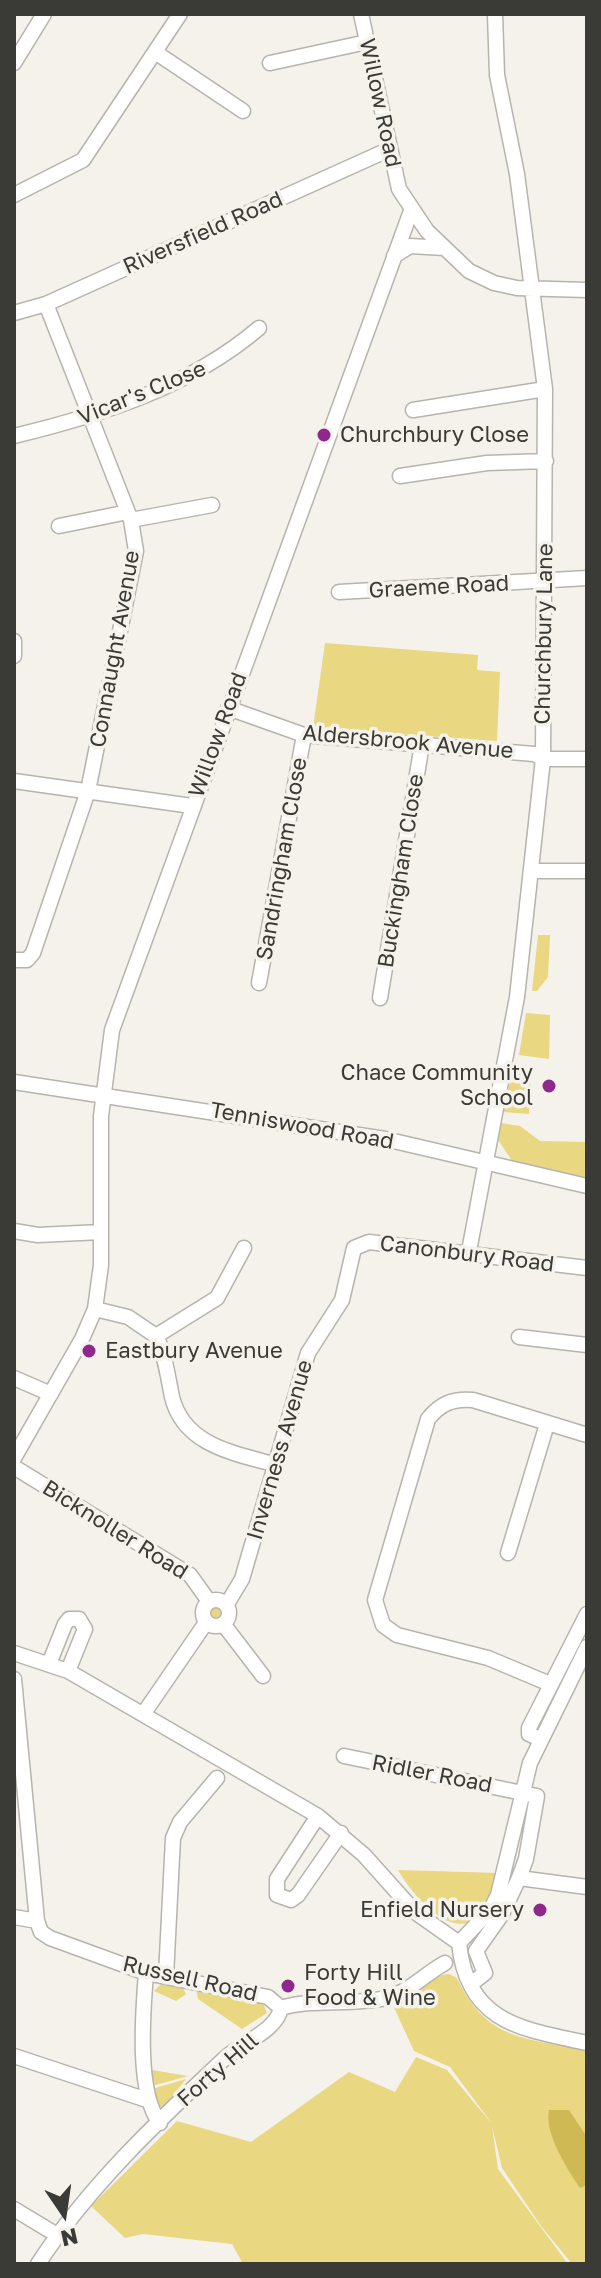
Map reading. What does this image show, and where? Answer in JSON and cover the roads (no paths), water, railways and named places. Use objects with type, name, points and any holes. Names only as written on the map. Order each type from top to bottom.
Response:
[{"type":"street","points":[[14,195],[83,160],[180,14]]},
{"type":"street","name":"Willow Road","points":[[14,1458],[90,1324],[95,1309],[101,1275],[103,1094],[112,1030],[411,211],[399,189],[363,14]]},
{"type":"street","name":"Churchbury Lane","points":[[473,1253],[484,1162],[508,1058],[534,871],[543,759],[545,389],[517,174],[497,75],[495,14]]},
{"type":"street","points":[[14,63],[45,15]]},
{"type":"street","points":[[270,63],[367,42]]},
{"type":"street","points":[[155,52],[243,111]]},
{"type":"street","name":"Riversfield Road","points":[[14,313],[46,304],[390,149]]},
{"type":"street","points":[[411,211],[469,271],[494,283],[534,289],[587,290]]},
{"type":"street","points":[[394,256],[410,246],[445,248]]},
{"type":"street","name":"Connaught Avenue","points":[[14,960],[27,960],[33,953],[88,791],[133,579],[136,551],[129,516],[46,304]]},
{"type":"street","name":"Vicar's Close","points":[[14,436],[90,417],[198,373],[232,352],[259,328]]},
{"type":"street","points":[[413,410],[545,389]]},
{"type":"street","points":[[400,476],[487,463],[546,461]]},
{"type":"street","points":[[59,526],[212,505]]},
{"type":"street","name":"Graeme Road","points":[[339,592],[587,578]]},
{"type":"street","points":[[14,641],[14,656]]},
{"type":"street","name":"Aldersbrook Avenue","points":[[228,708],[304,735],[534,754],[543,759],[587,759]]},
{"type":"street","name":"Sandringham Close","points":[[259,983],[304,735]]},
{"type":"street","name":"Buckingham Close","points":[[380,998],[422,744]]},
{"type":"street","points":[[14,781],[192,806]]},
{"type":"street","points":[[534,871],[587,871]]},
{"type":"street","name":"Tenniswood Road","points":[[14,1082],[385,1139],[587,1186]]},
{"type":"street","points":[[14,1231],[38,1235],[101,1232]]},
{"type":"street","name":"Canonbury Road","points":[[352,1254],[358,1245],[369,1242],[587,1268]]},
{"type":"street","points":[[156,1336],[217,1298],[244,1248]]},
{"type":"street","name":"Inverness Avenue","points":[[224,1625],[227,1604],[242,1579],[308,1353],[337,1311],[352,1254]]},
{"type":"street","points":[[95,1309],[128,1317],[156,1336],[174,1406],[188,1428],[201,1440],[220,1449],[276,1465]]},
{"type":"street","points":[[519,1337],[587,1345]]},
{"type":"street","points":[[14,1378],[51,1394]]},
{"type":"street","points":[[550,1684],[488,1658],[397,1635],[383,1625],[375,1600],[428,1419],[437,1408],[460,1399],[473,1400],[587,1435]]},
{"type":"street","points":[[508,1553],[547,1424]]},
{"type":"street","name":"Bicknoller Road","points":[[14,1467],[190,1575],[208,1600]]},
{"type":"street","points":[[205,1624],[203,1617],[208,1600],[227,1604]]},
{"type":"street","points":[[540,1739],[528,1731],[587,1614]]},
{"type":"street","points":[[49,1664],[65,1624],[69,1619],[79,1619],[85,1629],[68,1671]]},
{"type":"street","points":[[205,1624],[224,1625],[263,1676]]},
{"type":"street","points":[[146,1710],[205,1624]]},
{"type":"street","points":[[459,1938],[491,1909],[498,1895],[520,1791],[540,1739],[587,1647]]},
{"type":"street","points":[[37,1921],[14,1678],[16,1653],[68,1671],[318,1816],[341,1833],[415,1912],[459,1938],[471,1984],[487,2009],[507,2023],[587,2043]]},
{"type":"street","points":[[109,1694],[167,1722],[175,1732]]},
{"type":"street","name":"Ridler Road","points":[[344,1756],[520,1791]]},
{"type":"street","points":[[166,1976],[173,1838],[180,1822],[217,1778]]},
{"type":"street","points":[[471,1984],[485,1973],[476,1951],[502,1914],[526,1859],[538,1798],[520,1791]]},
{"type":"street","points":[[318,1816],[277,1879],[277,1895],[291,1900],[298,1895],[341,1833]]},
{"type":"street","points":[[519,1878],[587,1887]]},
{"type":"street","name":"Russell Road","points":[[14,1917],[37,1921],[41,1932],[50,1938],[146,1973],[268,1997],[281,2008]]},
{"type":"street","points":[[281,2008],[300,2002],[317,2005],[387,1998],[445,1963]]},
{"type":"street","points":[[146,1973],[147,2100],[160,2123]]},
{"type":"street","name":"Forty Hill","points":[[38,2264],[91,2192],[225,2058],[272,2024],[281,2008]]},
{"type":"street","points":[[14,2056],[147,2100]]},
{"type":"street","points":[[14,2209],[57,2235]]},
{"type":"place","name":"Churchbury Close","points":[[324,435]]},
{"type":"place","name":"Chace Community School","points":[[549,1086]]},
{"type":"place","name":"Eastbury Avenue","points":[[89,1351]]},
{"type":"place","name":"Enfield Nursery","points":[[540,1910]]},
{"type":"place","name":"Forty Hill Food & Wine","points":[[288,1986]]}]
